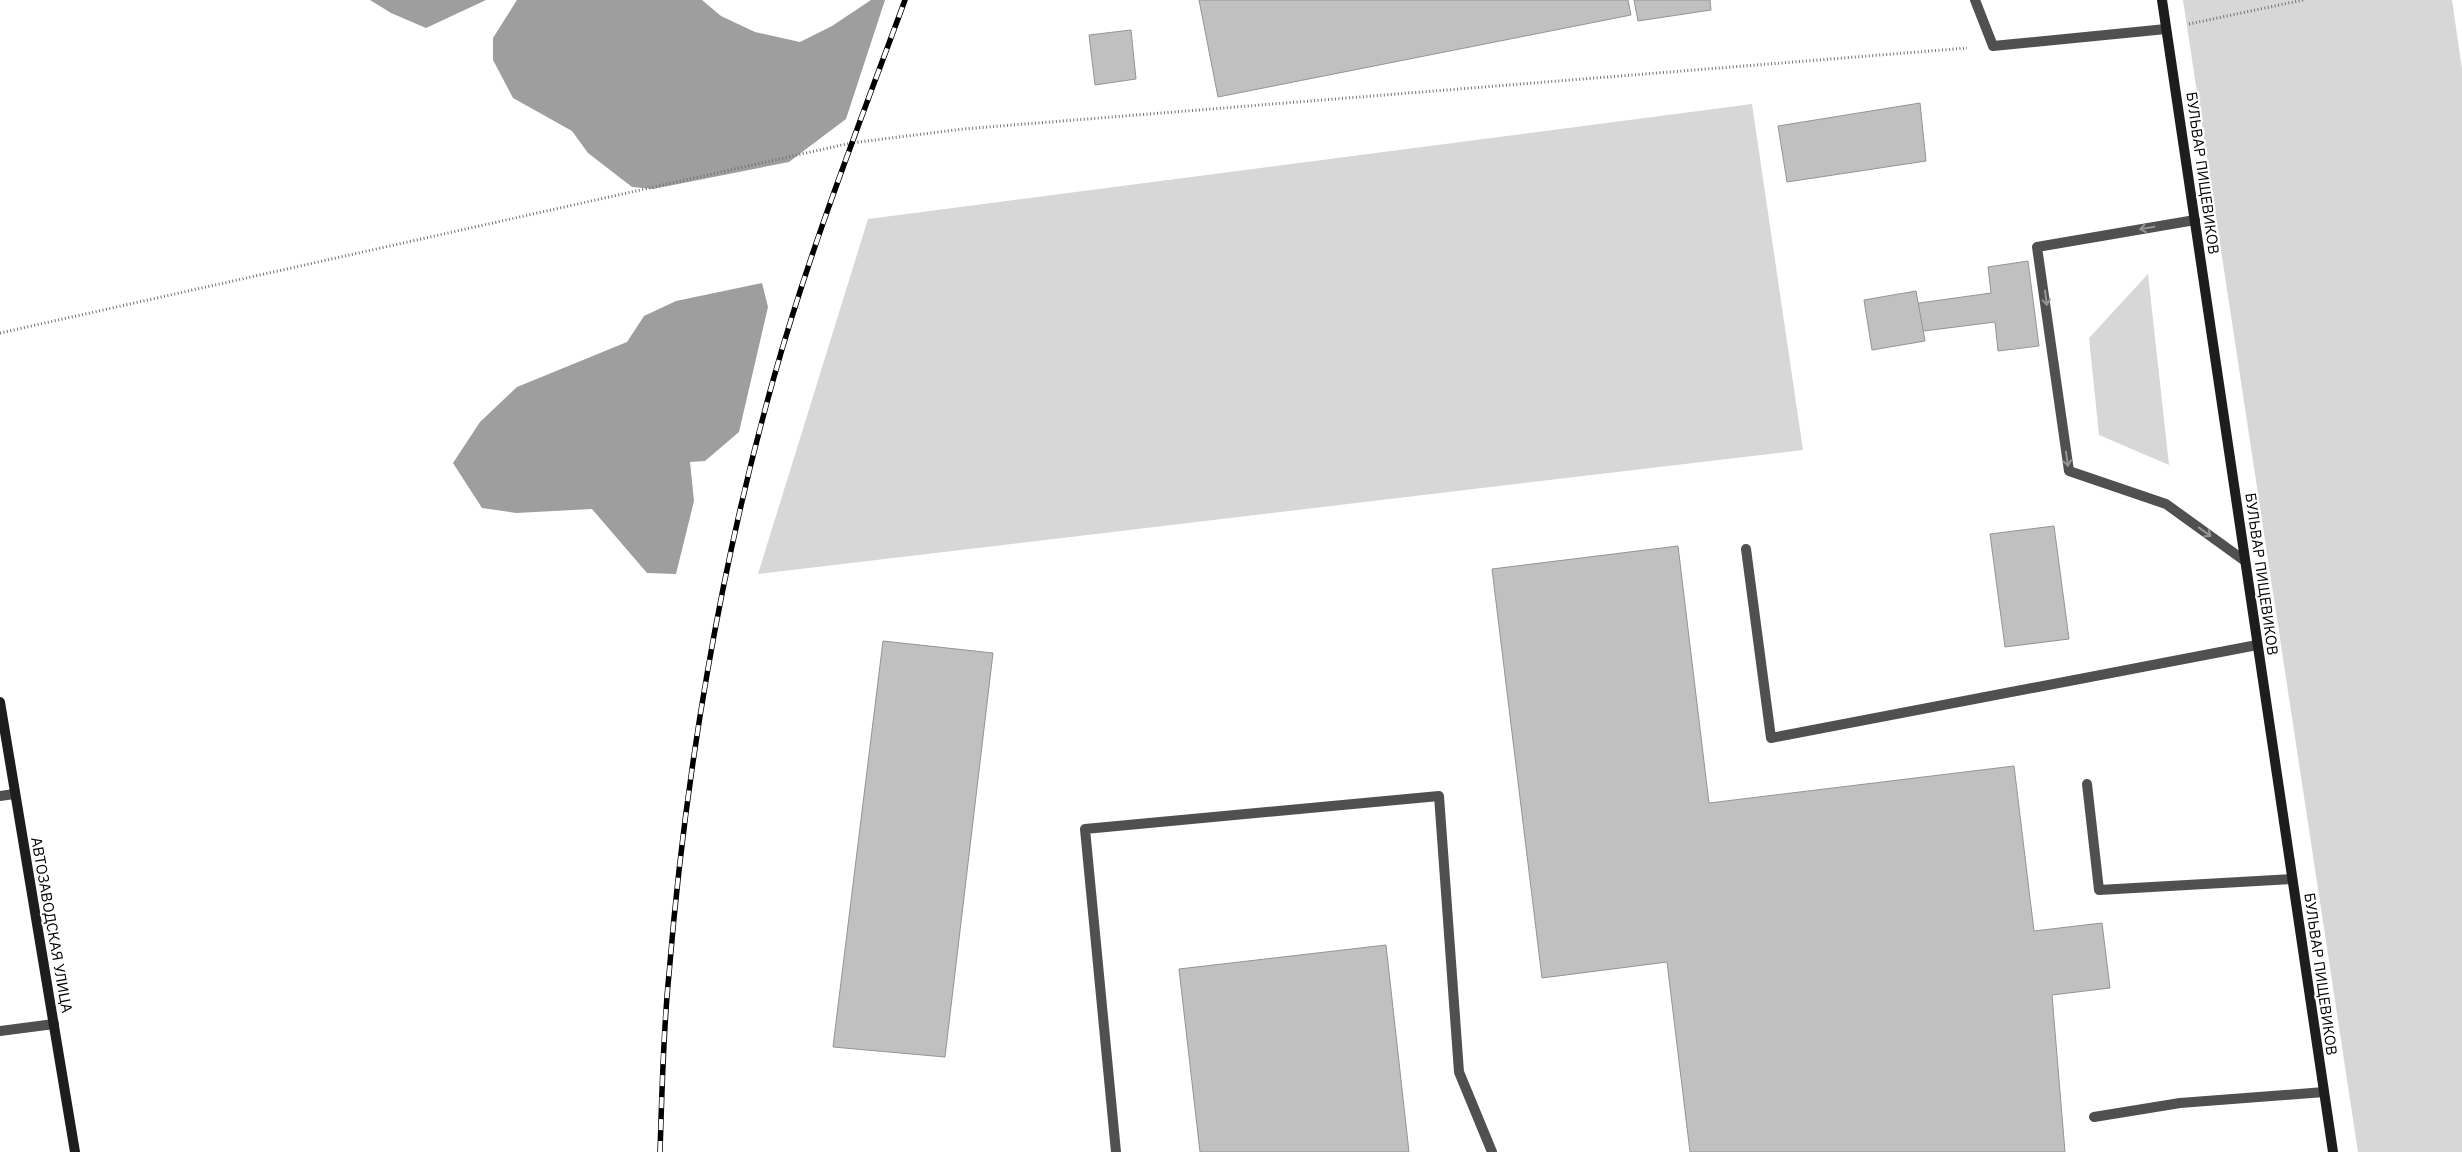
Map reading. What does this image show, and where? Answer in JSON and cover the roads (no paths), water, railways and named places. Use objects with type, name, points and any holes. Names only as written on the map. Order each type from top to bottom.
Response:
[{"type":"main road","name":"БУЛЬВАР ПИЩЕВИКОВ","points":[[2162,0],[2333,1152]]},
{"type":"main road","name":"АВТОЗАВОДСКАЯ УЛИЦА","points":[[0,702],[75,1152]]},
{"type":"lane","points":[[1975,0],[1993,46],[2166,29]]},
{"type":"lane","points":[[2195,220],[2037,247],[2069,471],[2166,504],[2245,561]]},
{"type":"lane","points":[[1746,549],[1771,738],[2257,645]]},
{"type":"lane","points":[[2087,784],[2099,890],[2292,879]]},
{"type":"lane","points":[[0,796],[14,794]]},
{"type":"lane","points":[[1116,1152],[1086,829],[1439,796],[1459,1072],[1492,1152]]},
{"type":"lane","points":[[0,1031],[54,1024]]},
{"type":"lane","points":[[2094,1117],[2180,1103],[2324,1092]]},
{"type":"railway","points":[[660,1152],[667,996],[676,899],[695,748],[721,598],[755,449],[788,329],[836,187],[905,0]]}]
